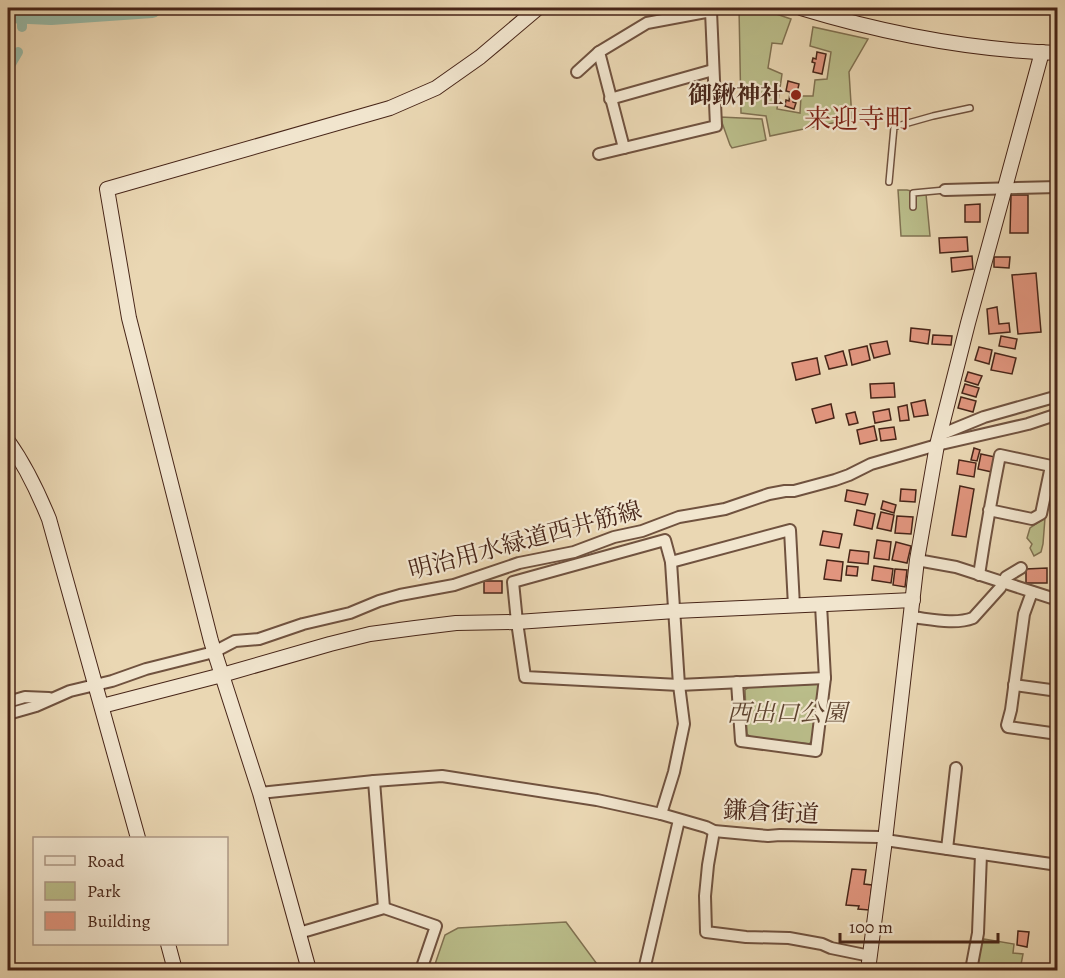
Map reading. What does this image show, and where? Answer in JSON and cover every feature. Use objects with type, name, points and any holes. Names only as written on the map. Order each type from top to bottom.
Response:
[{"type":"street","points":[[309,970],[260,793],[214,652],[129,318],[107,189],[390,108],[436,88],[480,57],[538,8]]},
{"type":"street","points":[[801,8],[835,18],[970,45],[1058,53]]},
{"type":"street","points":[[577,72],[599,52],[647,23],[712,9],[716,126],[598,154]]},
{"type":"street","points":[[599,52],[624,148]]},
{"type":"street","points":[[868,970],[917,560],[938,440],[1042,52]]},
{"type":"street","points":[[610,99],[713,70]]},
{"type":"street","points":[[945,190],[1058,188]]},
{"type":"street","points":[[938,440],[984,417],[1058,396]]},
{"type":"street","name":"明治用水緑道西井筋線","points":[[8,714],[36,706],[70,691],[214,652],[235,641],[259,639],[303,624],[350,613],[400,595],[454,585],[519,563],[574,552],[679,517],[725,509],[769,494],[794,491],[835,480],[871,464],[938,440],[1028,424],[1058,414]]},
{"type":"street","points":[[8,441],[37,489],[49,519],[138,837]]},
{"type":"street","points":[[979,575],[989,510],[1000,455],[1051,466],[1041,514],[1032,519],[989,510]]},
{"type":"street","points":[[671,562],[790,530],[794,606]]},
{"type":"street","points":[[661,814],[674,772],[684,724],[679,685],[671,562],[665,540],[513,582],[525,677],[679,685],[825,678]]},
{"type":"street","points":[[917,560],[956,567],[1058,600]]},
{"type":"street","points":[[911,617],[952,621],[973,618],[1000,588],[1006,577],[1021,568]]},
{"type":"street","points":[[1032,592],[1026,608],[1007,725],[1058,734]]},
{"type":"street","points":[[102,706],[370,634],[456,623],[517,622],[675,611],[913,600]]},
{"type":"street","points":[[737,682],[741,741],[816,751],[825,678],[821,605]]},
{"type":"street","points":[[1014,685],[1058,692]]},
{"type":"street","points":[[8,702],[25,697],[52,699]]},
{"type":"street","points":[[947,849],[956,768]]},
{"type":"street","name":"鎌倉街道","points":[[260,793],[442,776],[597,800],[661,814],[714,831],[768,836],[780,834],[879,837],[885,840],[1058,865]]},
{"type":"street","points":[[374,781],[384,909]]},
{"type":"street","points":[[644,970],[678,820]]},
{"type":"street","points":[[714,831],[705,896],[706,932],[746,937],[789,938],[870,956]]},
{"type":"street","points":[[971,970],[978,933],[981,854]]},
{"type":"street","points":[[299,933],[384,909],[436,926],[421,970]]},
{"type":"street","points":[[168,945],[175,970]]},
{"type":"lane","points":[[889,182],[894,127],[970,108]]},
{"type":"lane","points":[[913,207],[913,193],[945,190]]},
{"type":"green space","name":"御鍬神社","points":[[739,8],[758,8],[791,19],[782,44],[772,43],[768,68],[782,74],[777,109],[800,113],[801,96],[813,96],[815,80],[827,79],[831,52],[810,46],[813,27],[868,39],[849,72],[852,119],[770,136],[766,116],[741,113]]},
{"type":"green space","points":[[720,117],[762,119],[766,140],[732,148]]},
{"type":"green space","points":[[898,190],[926,194],[930,236],[901,236]]},
{"type":"green space","points":[[1045,518],[1041,552],[1034,556],[1030,548],[1032,544],[1027,538],[1030,528]]},
{"type":"green space","name":"西出口公園","points":[[817,684],[820,687],[812,741],[809,744],[751,737],[747,734],[745,690],[749,687]]},
{"type":"green space","points":[[566,922],[597,964],[598,970],[433,970],[445,935],[458,928]]},
{"type":"green space","points":[[984,939],[1014,944],[1013,953],[1023,954],[1020,970],[975,970]]},
{"type":"building","points":[[817,52],[826,54],[822,74],[813,72],[815,63],[812,62],[813,58],[816,59]]},
{"type":"building","points":[[788,81],[799,84],[793,102],[796,103],[794,109],[785,106],[786,100],[789,101],[790,92],[786,91]]},
{"type":"building","points":[[1011,195],[1028,195],[1028,233],[1010,233]]},
{"type":"building","points":[[980,204],[980,222],[965,222],[965,205]]},
{"type":"building","points":[[967,237],[968,251],[940,253],[939,238]]},
{"type":"building","points":[[972,256],[973,269],[952,272],[951,258]]},
{"type":"building","points":[[994,257],[1010,257],[1009,268],[994,267]]},
{"type":"building","points":[[1036,273],[1041,332],[1018,334],[1012,275]]},
{"type":"building","points":[[997,307],[999,324],[1009,323],[1010,332],[989,334],[987,309]]},
{"type":"building","points":[[911,328],[930,330],[928,344],[910,341]]},
{"type":"building","points":[[933,335],[952,336],[951,345],[932,344]]},
{"type":"building","points":[[1001,336],[1017,339],[1015,349],[999,346]]},
{"type":"building","points":[[887,341],[890,354],[874,358],[870,344]]},
{"type":"building","points":[[867,346],[870,360],[852,365],[849,350]]},
{"type":"building","points":[[979,347],[992,350],[989,364],[975,360]]},
{"type":"building","points":[[843,351],[847,365],[829,369],[825,356]]},
{"type":"building","points":[[995,353],[1016,358],[1012,374],[991,370]]},
{"type":"building","points":[[817,358],[820,374],[796,380],[792,363]]},
{"type":"building","points":[[968,372],[982,376],[978,385],[965,381]]},
{"type":"building","points":[[894,383],[895,397],[871,398],[870,384]]},
{"type":"building","points":[[965,384],[979,388],[976,397],[962,393]]},
{"type":"building","points":[[961,397],[976,401],[973,412],[958,408]]},
{"type":"building","points":[[925,400],[928,415],[914,417],[911,403]]},
{"type":"building","points":[[831,404],[834,418],[816,423],[812,409]]},
{"type":"building","points":[[907,405],[909,420],[900,421],[898,407]]},
{"type":"building","points":[[889,409],[891,420],[875,423],[873,412]]},
{"type":"building","points":[[855,412],[858,423],[849,425],[846,414]]},
{"type":"building","points":[[874,426],[877,440],[860,444],[857,430]]},
{"type":"building","points":[[894,427],[896,439],[881,441],[879,429]]},
{"type":"building","points":[[974,448],[980,450],[977,461],[971,460]]},
{"type":"building","points":[[981,454],[995,457],[992,472],[978,469]]},
{"type":"building","points":[[959,460],[976,463],[974,477],[957,474]]},
{"type":"building","points":[[960,486],[974,489],[966,537],[952,535]]},
{"type":"building","points":[[901,489],[916,490],[915,502],[900,501]]},
{"type":"building","points":[[847,490],[868,494],[865,505],[845,501]]},
{"type":"building","points":[[883,501],[896,505],[894,513],[881,509]]},
{"type":"building","points":[[857,510],[875,514],[872,529],[854,525]]},
{"type":"building","points":[[881,512],[894,515],[891,531],[877,528]]},
{"type":"building","points":[[897,516],[913,517],[911,534],[895,533]]},
{"type":"building","points":[[823,531],[842,534],[839,548],[820,545]]},
{"type":"building","points":[[877,540],[891,542],[889,560],[874,558]]},
{"type":"building","points":[[896,542],[911,546],[907,563],[892,560]]},
{"type":"building","points":[[850,550],[869,552],[868,564],[848,562]]},
{"type":"building","points":[[827,560],[843,562],[841,581],[824,579]]},
{"type":"building","points":[[847,566],[858,567],[857,576],[846,575]]},
{"type":"building","points":[[874,566],[893,569],[891,583],[872,580]]},
{"type":"building","points":[[1047,568],[1047,583],[1026,583],[1026,569]]},
{"type":"building","points":[[895,569],[907,570],[905,587],[893,585]]},
{"type":"building","points":[[484,581],[502,581],[502,593],[484,593]]},
{"type":"building","points":[[852,869],[866,870],[864,884],[872,885],[869,910],[846,905]]},
{"type":"building","points":[[1018,931],[1029,932],[1027,947],[1017,945]]},
{"type":"waterway","points":[[8,13],[51,15],[152,8]]},
{"type":"waterway","points":[[22,14],[22,27]]},
{"type":"waterway","points":[[8,69],[18,52]]},
{"type":"place","name":"御鍬神社","points":[[796,95]]},
{"type":"district","name":"来迎寺町","points":[[858,119]]}]
